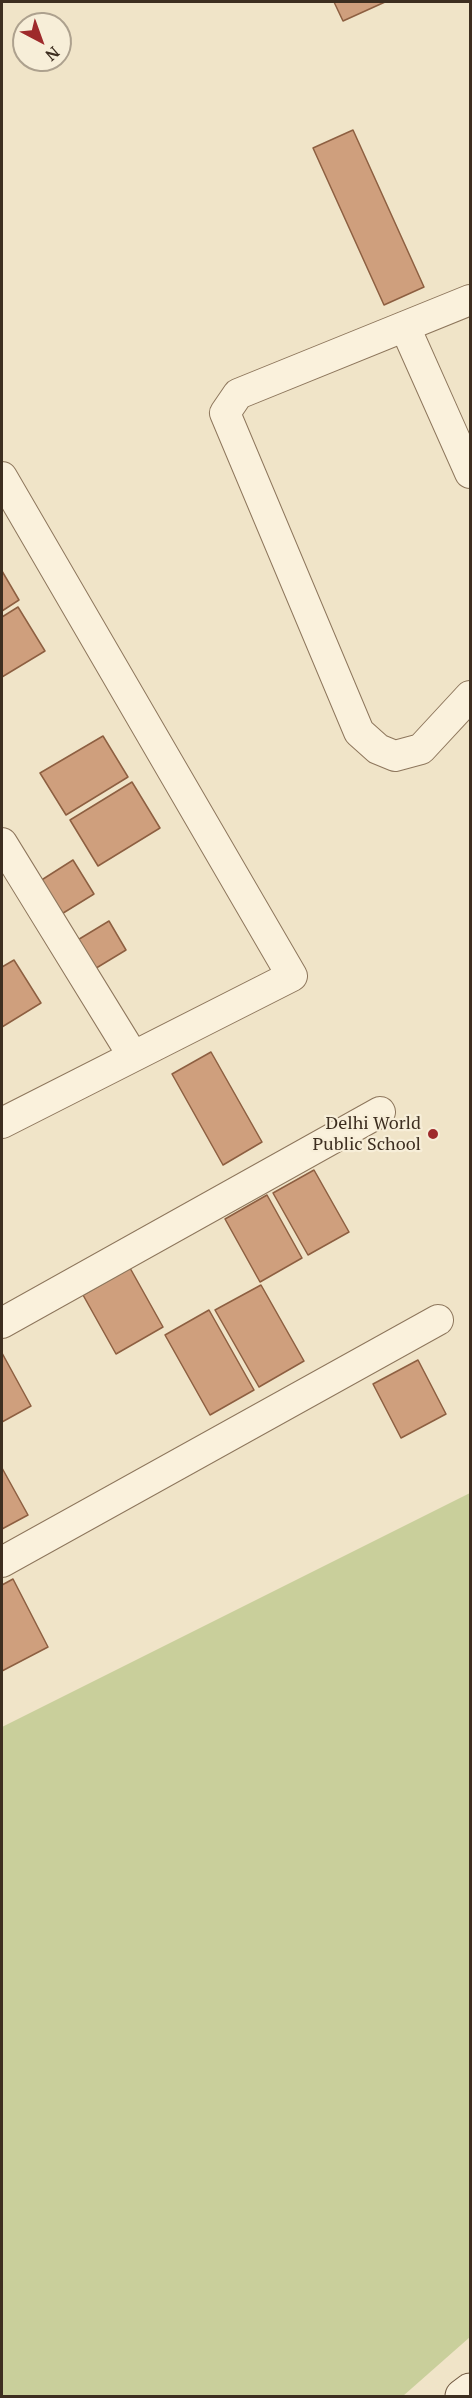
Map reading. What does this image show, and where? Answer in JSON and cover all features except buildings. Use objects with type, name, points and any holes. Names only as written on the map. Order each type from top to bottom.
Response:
[{"type":"street","points":[[471,300],[238,394],[225,413],[359,732],[378,749],[395,756],[421,749],[471,696]]},
{"type":"street","points":[[405,327],[471,473]]},
{"type":"street","points":[[2,477],[292,976],[2,1123]]},
{"type":"street","points":[[2,843],[134,1056]]},
{"type":"street","points":[[2,1323],[380,1112]]},
{"type":"street","points":[[2,1562],[438,1320]]},
{"type":"street","points":[[462,2397],[471,2390]]},
{"type":"green space","points":[[470,1493],[470,2337],[403,2396],[2,2396],[2,1727]]},
{"type":"place","name":"Delhi World Public School","points":[[433,1134]]}]
